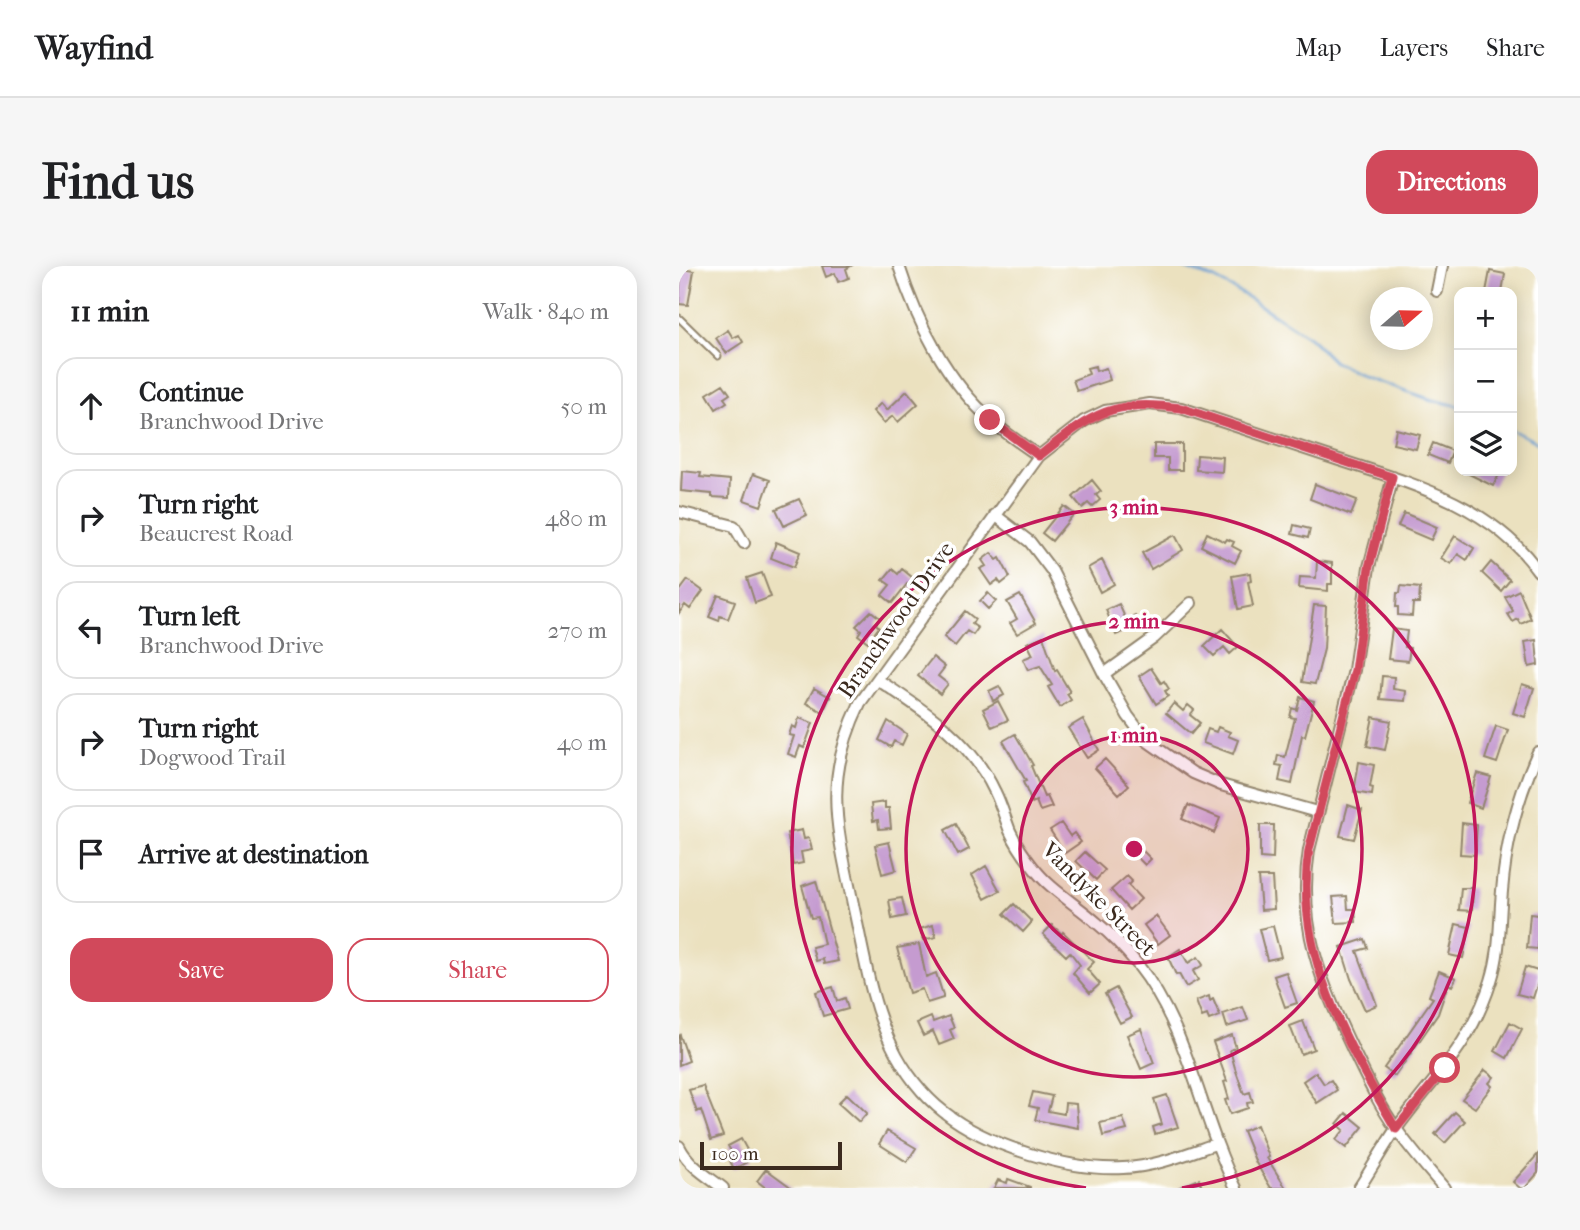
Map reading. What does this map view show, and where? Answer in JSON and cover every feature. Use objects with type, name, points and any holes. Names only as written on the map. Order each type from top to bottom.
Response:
[{"type":"street","points":[[899,266],[928,337],[956,381],[990,420],[1039,456]]},
{"type":"street","points":[[1437,291],[1442,266]]},
{"type":"street","name":"Branchwood Drive","points":[[1215,1144],[1141,1167],[1084,1167],[1030,1153],[977,1132],[943,1112],[916,1084],[892,1048],[877,1007],[845,867],[837,816],[835,781],[843,743],[860,703],[1039,456],[1084,421],[1105,411],[1150,404],[1181,408],[1427,489],[1469,510],[1514,544],[1538,571]]},
{"type":"street","points":[[1392,477],[1369,567],[1349,697],[1317,812],[1306,871],[1306,915],[1314,957],[1340,1022],[1372,1088],[1396,1129],[1444,1188]]},
{"type":"street","points":[[679,512],[734,526],[744,542]]},
{"type":"street","points":[[995,514],[1030,542],[1052,571],[1104,674],[1128,716],[1147,741],[1193,773],[1221,785],[1317,812]]},
{"type":"street","points":[[1104,674],[1154,638],[1191,603]]},
{"type":"street","name":"Vandyke Street","points":[[878,680],[930,715],[964,744],[995,790],[1011,834],[1034,869],[1053,888],[1098,923],[1138,966],[1177,1033],[1215,1144],[1236,1188]]},
{"type":"street","points":[[1359,1188],[1396,1129],[1461,1047],[1482,1005],[1501,938],[1501,894],[1509,838],[1518,800],[1538,752]]},
{"type":"street","points":[[679,1146],[699,1170],[723,1188]]},
{"type":"lane","points":[[679,318],[718,356]]},
{"type":"building","points":[[822,266],[851,266],[846,269],[849,278],[838,282],[835,273],[826,277]]},
{"type":"building","points":[[681,269],[694,271],[688,305],[679,304]]},
{"type":"building","points":[[1490,271],[1505,274],[1503,287],[1487,287]]},
{"type":"building","points":[[728,330],[733,338],[739,335],[743,342],[726,353],[716,338]]},
{"type":"building","points":[[1095,366],[1096,371],[1106,368],[1110,380],[1077,391],[1073,380],[1089,374],[1087,368]]},
{"type":"building","points":[[723,384],[730,394],[724,398],[727,402],[716,409],[707,394]]},
{"type":"building","points":[[907,391],[918,404],[898,422],[893,416],[884,423],[873,411],[881,403],[887,410]]},
{"type":"building","points":[[1396,429],[1420,435],[1416,449],[1393,444]]},
{"type":"building","points":[[1433,443],[1453,451],[1448,463],[1428,455]]},
{"type":"building","points":[[1154,444],[1182,444],[1182,470],[1168,470],[1168,458],[1154,458]]},
{"type":"building","points":[[1197,455],[1223,457],[1222,472],[1196,470]]},
{"type":"building","points":[[682,471],[701,473],[700,477],[730,480],[729,498],[681,491]]},
{"type":"building","points":[[753,474],[770,480],[761,506],[744,500]]},
{"type":"building","points":[[1473,476],[1498,476],[1493,486]]},
{"type":"building","points":[[1092,480],[1101,491],[1096,495],[1100,500],[1092,507],[1088,503],[1082,508],[1073,497]]},
{"type":"building","points":[[1315,484],[1357,500],[1351,515],[1310,499]]},
{"type":"building","points":[[799,499],[807,515],[784,526],[776,509]]},
{"type":"building","points":[[1064,506],[1074,514],[1052,541],[1042,533]]},
{"type":"building","points":[[1404,513],[1437,527],[1431,540],[1398,526]]},
{"type":"building","points":[[1294,525],[1310,529],[1308,538],[1292,534]]},
{"type":"building","points":[[1207,533],[1225,542],[1227,539],[1234,542],[1232,546],[1241,551],[1235,563],[1201,546]]},
{"type":"building","points":[[1175,535],[1183,550],[1151,569],[1142,553]]},
{"type":"building","points":[[1455,536],[1474,548],[1467,560],[1458,554],[1451,564],[1441,558]]},
{"type":"building","points":[[776,542],[800,552],[794,567],[771,558]]},
{"type":"building","points":[[991,553],[997,560],[1000,558],[1010,577],[1001,584],[998,580],[991,585],[980,569],[986,566],[982,560]]},
{"type":"building","points":[[1102,560],[1114,584],[1100,592],[1088,568]]},
{"type":"building","points":[[1317,561],[1332,563],[1332,584],[1328,584],[1328,591],[1299,588],[1300,577],[1316,578]]},
{"type":"building","points":[[1491,562],[1510,580],[1501,591],[1482,573]]},
{"type":"building","points":[[892,569],[898,574],[902,569],[918,582],[913,589],[907,584],[892,603],[882,595],[890,585],[883,580]]},
{"type":"building","points":[[762,573],[771,597],[755,603],[747,578]]},
{"type":"building","points":[[1250,573],[1251,581],[1248,582],[1253,606],[1238,609],[1232,576]]},
{"type":"building","points":[[688,580],[703,591],[690,609],[685,605],[679,613],[679,592]]},
{"type":"building","points":[[1401,586],[1420,588],[1419,603],[1413,603],[1412,616],[1398,615],[1397,593],[1400,593]]},
{"type":"building","points":[[1519,590],[1531,619],[1521,624],[1518,619],[1513,622],[1508,614],[1513,611],[1505,597]]},
{"type":"building","points":[[988,593],[996,601],[988,609],[980,601]]},
{"type":"building","points":[[718,595],[735,601],[728,619],[720,616],[719,621],[709,617]]},
{"type":"building","points":[[1020,595],[1036,623],[1017,634],[1010,623],[1017,619],[1007,602]]},
{"type":"building","points":[[1119,604],[1126,620],[1135,616],[1139,626],[1116,635],[1106,610]]},
{"type":"building","points":[[1314,605],[1326,606],[1324,649],[1315,684],[1302,682]]},
{"type":"building","points":[[871,611],[880,618],[876,624],[879,627],[868,642],[858,635],[861,630],[856,626]]},
{"type":"building","points":[[965,611],[975,619],[972,624],[978,628],[973,635],[967,631],[955,646],[944,637]]},
{"type":"building","points":[[1222,629],[1238,647],[1230,654],[1224,647],[1214,656],[1204,646]]},
{"type":"building","points":[[1392,629],[1407,631],[1405,647],[1410,648],[1408,661],[1388,659]]},
{"type":"building","points":[[1043,636],[1055,671],[1057,670],[1070,692],[1067,694],[1071,700],[1060,707],[1048,687],[1052,685],[1040,666],[1028,670],[1023,659],[1033,655],[1027,643]]},
{"type":"building","points":[[1536,640],[1538,665],[1529,667],[1525,642]]},
{"type":"building","points":[[933,657],[945,667],[938,676],[948,684],[940,694],[918,676]]},
{"type":"building","points":[[1151,668],[1161,683],[1164,681],[1169,689],[1165,691],[1168,696],[1156,704],[1139,676]]},
{"type":"building","points":[[1382,676],[1394,677],[1393,689],[1406,691],[1405,701],[1380,699]]},
{"type":"building","points":[[1522,684],[1534,688],[1525,717],[1513,713]]},
{"type":"building","points":[[999,686],[1004,695],[993,701],[989,691]]},
{"type":"building","points":[[814,688],[830,697],[823,712],[806,703]]},
{"type":"building","points":[[1300,697],[1314,701],[1305,736],[1302,735],[1292,784],[1279,781],[1282,766],[1276,765],[1278,755],[1285,757],[1295,718],[1290,717],[1292,708],[1297,710]]},
{"type":"building","points":[[998,701],[1008,720],[992,727],[983,709]]},
{"type":"building","points":[[1174,703],[1183,711],[1188,705],[1194,710],[1190,715],[1200,723],[1191,734],[1166,713]]},
{"type":"building","points":[[1373,717],[1391,721],[1385,750],[1367,746]]},
{"type":"building","points":[[799,718],[813,723],[804,748],[800,746],[796,757],[788,754],[794,736],[789,735],[792,726],[796,728]]},
{"type":"building","points":[[1083,719],[1099,750],[1087,758],[1068,728]]},
{"type":"building","points":[[888,721],[907,734],[902,745],[894,741],[891,747],[879,740]]},
{"type":"building","points":[[1496,726],[1508,730],[1497,763],[1485,759]]},
{"type":"building","points":[[1218,727],[1230,732],[1228,736],[1238,740],[1233,754],[1203,743],[1208,729],[1216,732]]},
{"type":"building","points":[[1015,734],[1033,765],[1031,766],[1044,797],[1047,796],[1052,807],[1040,811],[1036,801],[1032,803],[1023,782],[1026,781],[1003,741]]},
{"type":"building","points":[[1105,759],[1129,785],[1119,794],[1095,768]]},
{"type":"building","points":[[1359,762],[1374,765],[1370,787],[1373,788],[1372,795],[1354,792]]},
{"type":"building","points":[[1477,773],[1491,777],[1481,808],[1467,803]]},
{"type":"building","points":[[885,802],[885,808],[889,808],[891,828],[879,829],[878,820],[873,821],[871,804]]},
{"type":"building","points":[[1188,805],[1220,818],[1214,833],[1182,819]]},
{"type":"building","points":[[1348,805],[1362,810],[1354,839],[1340,836]]},
{"type":"building","points":[[1061,823],[1070,836],[1074,833],[1081,842],[1065,853],[1050,830]]},
{"type":"building","points":[[1462,823],[1477,825],[1475,855],[1460,854]]},
{"type":"building","points":[[956,824],[969,849],[958,855],[945,830]]},
{"type":"building","points":[[1260,825],[1274,825],[1273,859],[1260,858]]},
{"type":"building","points":[[802,830],[804,839],[809,838],[812,850],[801,852],[803,863],[793,865],[787,833]]},
{"type":"building","points":[[889,842],[896,870],[882,874],[875,845]]},
{"type":"building","points":[[1143,851],[1151,859],[1145,865],[1137,857]]},
{"type":"building","points":[[1085,852],[1105,870],[1096,880],[1076,861]]},
{"type":"building","points":[[986,866],[1000,891],[985,899],[972,875]]},
{"type":"building","points":[[1127,876],[1132,881],[1128,885],[1141,899],[1129,910],[1111,890]]},
{"type":"building","points":[[1258,877],[1272,877],[1274,909],[1261,910]]},
{"type":"building","points":[[816,881],[838,961],[824,964],[823,959],[816,961],[812,947],[824,944],[818,917],[811,918],[802,886]]},
{"type":"building","points":[[1461,888],[1473,888],[1472,911],[1459,910]]},
{"type":"building","points":[[1347,896],[1348,909],[1355,909],[1356,922],[1336,923],[1333,897]]},
{"type":"building","points":[[902,898],[906,916],[892,919],[889,900]]},
{"type":"building","points":[[1014,904],[1032,922],[1023,932],[1004,914]]},
{"type":"building","points":[[1530,914],[1538,915],[1538,949],[1527,948]]},
{"type":"building","points":[[1156,916],[1170,935],[1158,944],[1144,925]]},
{"type":"building","points":[[1456,924],[1469,927],[1463,958],[1449,955]]},
{"type":"building","points":[[933,925],[936,937],[923,940],[920,929]]},
{"type":"building","points":[[1052,925],[1094,962],[1087,969],[1100,984],[1090,993],[1073,973],[1080,965],[1070,952],[1066,956],[1043,934]]},
{"type":"building","points":[[1273,926],[1281,957],[1267,960],[1259,929]]},
{"type":"building","points":[[1365,939],[1368,948],[1357,951],[1377,1005],[1365,1010],[1341,947]]},
{"type":"building","points":[[919,944],[926,977],[936,973],[943,995],[943,998],[927,1003],[922,989],[909,993],[897,948]]},
{"type":"building","points":[[1180,949],[1188,963],[1198,957],[1203,965],[1193,971],[1198,980],[1186,987],[1179,974],[1176,975],[1168,957]]},
{"type":"building","points":[[1525,967],[1538,971],[1533,998],[1517,994]]},
{"type":"building","points":[[1439,971],[1456,978],[1452,986],[1448,984],[1438,1014],[1395,1076],[1384,1068],[1433,998],[1429,996]]},
{"type":"building","points":[[1286,972],[1297,1003],[1285,1007],[1274,976]]},
{"type":"building","points":[[833,987],[837,1001],[845,998],[848,1009],[823,1016],[816,992]]},
{"type":"building","points":[[1116,988],[1132,1017],[1120,1023],[1105,994]]},
{"type":"building","points":[[1209,996],[1220,1016],[1209,1020],[1207,1015],[1202,1017],[1196,1001]]},
{"type":"building","points":[[1243,1007],[1248,1020],[1227,1027],[1223,1014]]},
{"type":"building","points":[[949,1016],[954,1028],[950,1030],[954,1039],[939,1045],[933,1031],[923,1036],[917,1023],[931,1017],[933,1022]]},
{"type":"building","points":[[1303,1021],[1314,1049],[1301,1054],[1290,1026]]},
{"type":"building","points":[[1510,1022],[1522,1029],[1507,1058],[1495,1051]]},
{"type":"building","points":[[1141,1029],[1154,1063],[1141,1069],[1127,1035]]},
{"type":"building","points":[[1232,1035],[1236,1048],[1230,1050],[1235,1068],[1244,1094],[1250,1092],[1253,1102],[1247,1103],[1248,1108],[1230,1114],[1225,1100],[1229,1099],[1224,1082],[1227,1081],[1213,1042]]},
{"type":"building","points":[[679,1036],[689,1061],[679,1065]]},
{"type":"building","points":[[1485,1070],[1494,1077],[1489,1083],[1492,1086],[1475,1108],[1462,1099]]},
{"type":"building","points":[[1316,1072],[1324,1084],[1331,1080],[1337,1090],[1317,1103],[1303,1081]]},
{"type":"building","points":[[703,1086],[723,1136],[711,1140],[701,1110],[697,1112],[689,1090]]},
{"type":"building","points":[[1033,1092],[1052,1096],[1048,1111],[1064,1114],[1065,1103],[1076,1104],[1078,1128],[1035,1120],[1038,1108],[1029,1106]]},
{"type":"building","points":[[847,1094],[867,1113],[859,1122],[838,1103]]},
{"type":"building","points":[[1167,1095],[1178,1127],[1155,1134],[1153,1127],[1162,1124],[1154,1099]]},
{"type":"building","points":[[1455,1112],[1465,1121],[1445,1143],[1435,1134]]},
{"type":"building","points":[[1346,1113],[1363,1127],[1346,1148],[1336,1140],[1344,1130],[1337,1124]]},
{"type":"building","points":[[1123,1118],[1127,1130],[1103,1136],[1100,1123]]},
{"type":"building","points":[[1257,1125],[1269,1157],[1267,1158],[1286,1188],[1271,1188],[1256,1163],[1243,1131]]},
{"type":"building","points":[[887,1131],[916,1148],[907,1162],[879,1144]]},
{"type":"building","points":[[741,1139],[752,1159],[734,1169],[730,1161],[735,1158],[728,1146]]},
{"type":"building","points":[[1538,1154],[1538,1173],[1525,1188],[1520,1188],[1513,1182]]},
{"type":"building","points":[[766,1169],[792,1188],[766,1188],[757,1181]]},
{"type":"building","points":[[1008,1179],[1030,1188],[994,1188],[998,1180],[1007,1183]]},
{"type":"building","points":[[1199,1179],[1202,1188],[1178,1188]]},
{"type":"waterway","points":[[1178,266],[1215,279],[1241,293],[1310,338],[1334,362],[1365,377],[1454,405]]},
{"type":"waterway","points":[[1517,432],[1538,443]]},
{"type":"route","points":[[990,420],[1039,456],[1084,421],[1105,411],[1150,404],[1181,408],[1392,477],[1369,567],[1355,670],[1309,850],[1306,915],[1314,957],[1323,982],[1372,1088],[1396,1129],[1445,1068]]}]
